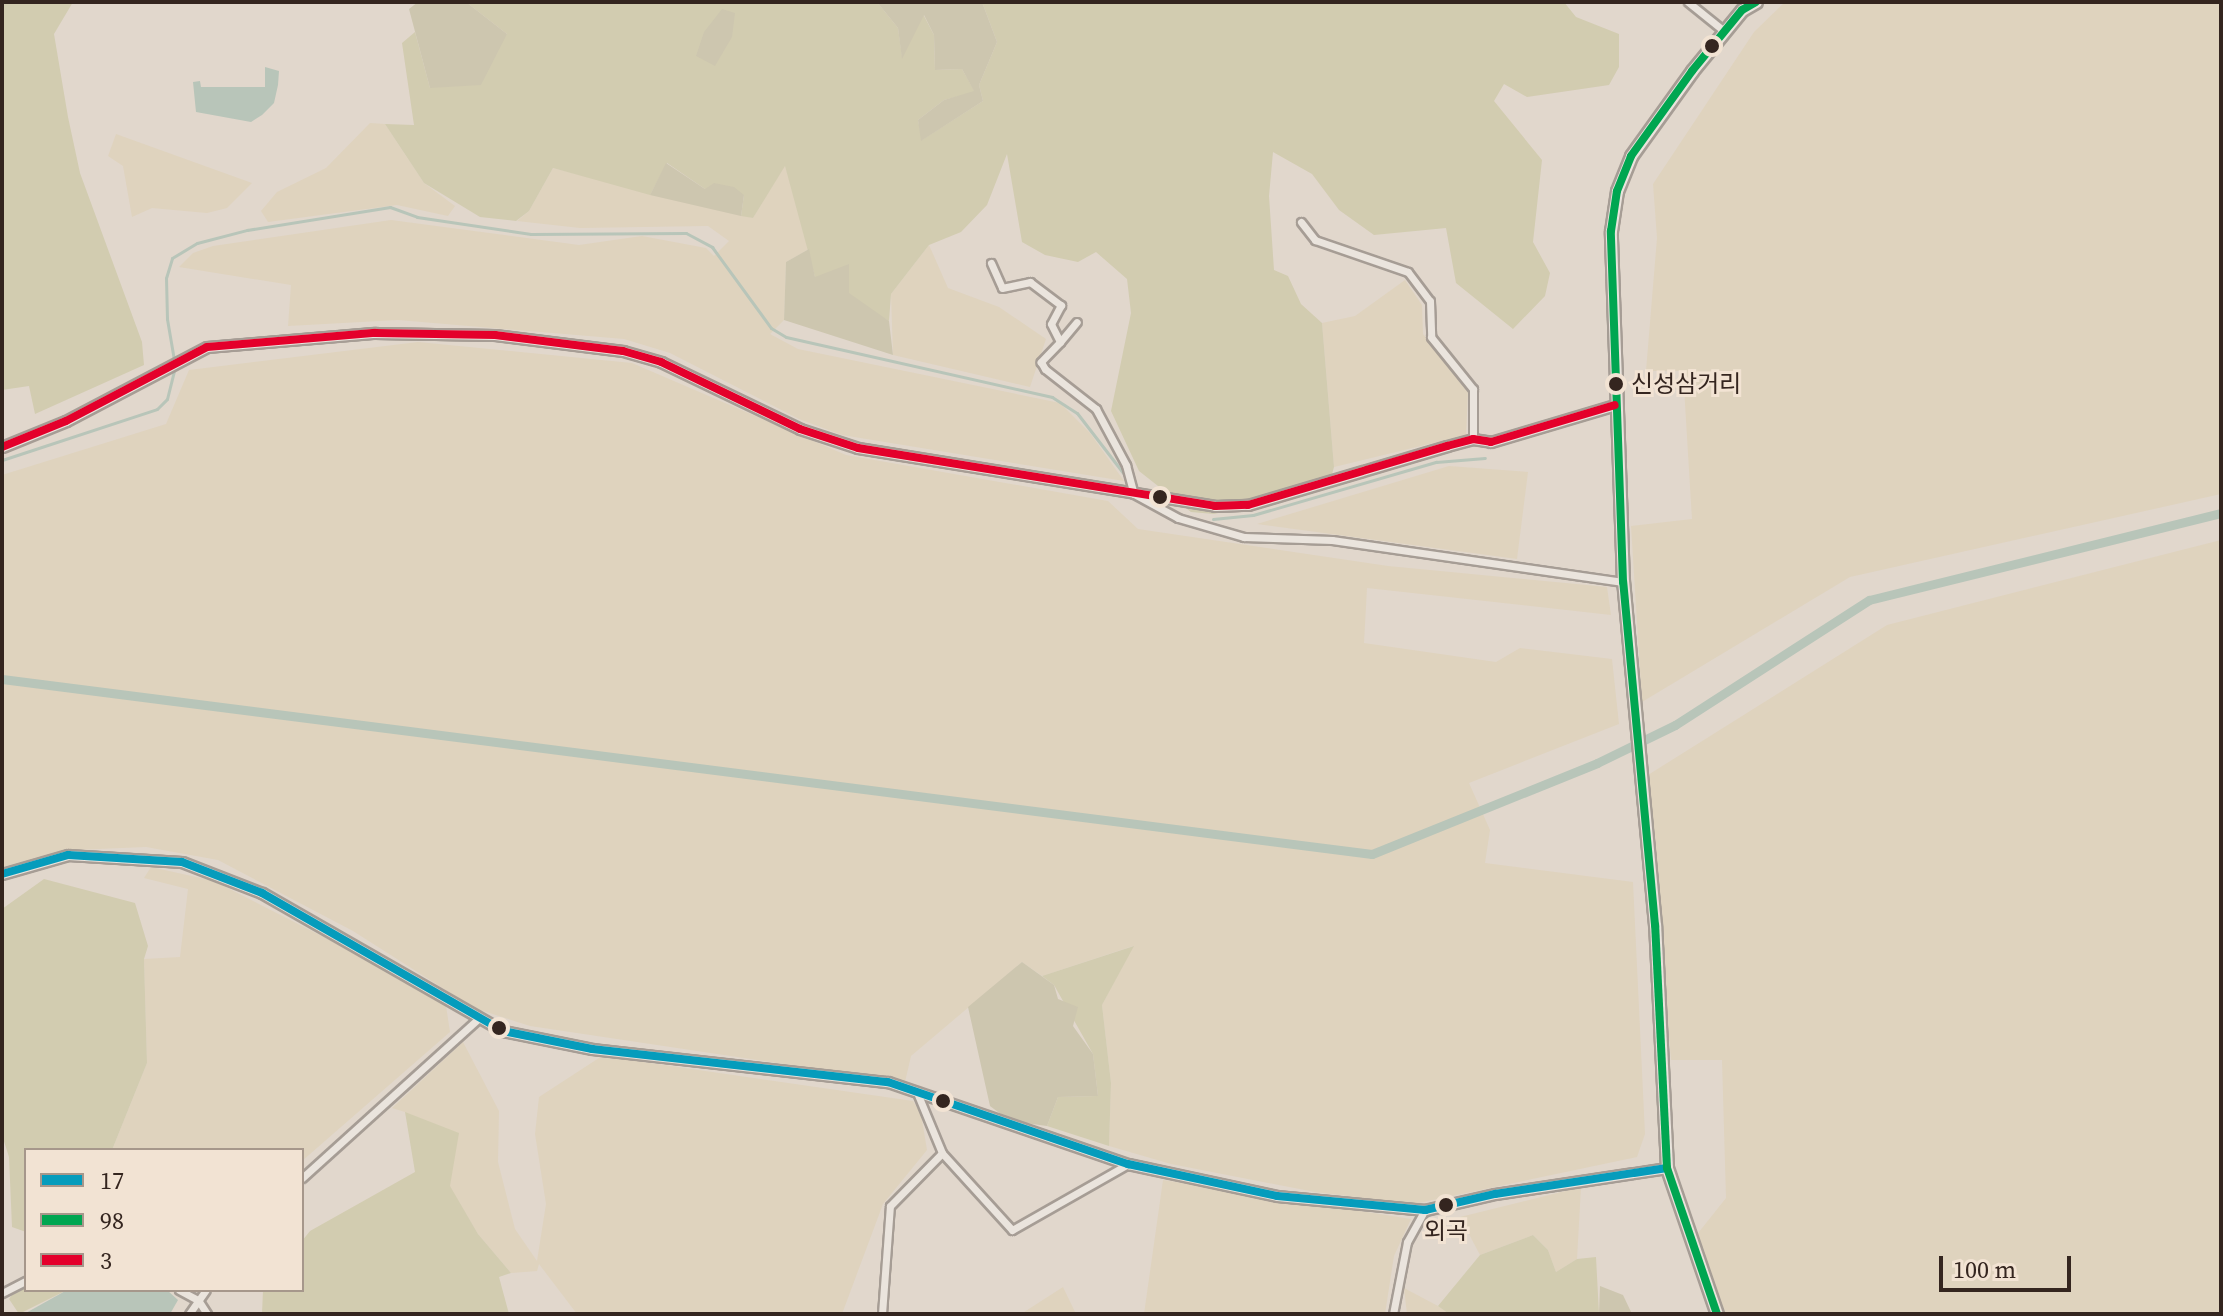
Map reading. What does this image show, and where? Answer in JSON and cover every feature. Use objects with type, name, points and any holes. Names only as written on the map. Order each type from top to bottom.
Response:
[{"type":"main road","points":[[1717,1314],[1667,1168],[1655,925],[1623,582],[1611,231],[1617,191],[1631,156],[1724,31],[1756,2]]},
{"type":"street","points":[[1688,2],[1724,31]]},
{"type":"street","points":[[1301,222],[1315,240],[1408,272],[1430,301],[1431,337],[1473,389],[1473,439]]},
{"type":"street","points":[[991,263],[1002,288],[1030,282],[1061,305],[1051,324],[1060,342]]},
{"type":"street","points":[[1077,322],[1041,362],[1045,369],[1096,409],[1126,465],[1134,494],[1178,518],[1244,537],[1332,540],[1623,582]]},
{"type":"street","points":[[2,447],[66,421],[207,347],[375,333],[495,335],[623,351],[661,362],[800,429],[858,448],[1215,506],[1248,505],[1473,439],[1491,442],[1615,405]]},
{"type":"street","points":[[2,874],[68,855],[193,866],[262,893],[503,1031],[562,1044],[888,1082],[918,1095],[1128,1164],[1277,1196],[1425,1210],[1495,1194],[1667,1168]]},
{"type":"street","points":[[304,1176],[479,1018]]},
{"type":"street","points":[[918,1095],[942,1153],[1012,1230],[1128,1164]]},
{"type":"street","points":[[882,1314],[890,1206],[942,1153]]},
{"type":"street","points":[[1393,1314],[1407,1242],[1425,1210]]},
{"type":"street","points":[[2,1293],[24,1282]]},
{"type":"street","points":[[183,1292],[198,1300],[207,1314]]},
{"type":"street","points":[[189,1314],[204,1292]]},
{"type":"shaded area","points":[[2,2],[73,2],[54,34],[68,117],[80,173],[142,342],[144,365],[35,414],[29,386],[2,390]]},
{"type":"shaded area","points":[[418,2],[466,2],[507,34],[481,85],[430,88],[409,9]]},
{"type":"shaded area","points":[[466,2],[877,2],[898,28],[902,56],[923,14],[934,35],[935,70],[962,69],[975,92],[944,100],[918,120],[922,140],[983,101],[979,85],[997,42],[982,2],[1564,2],[1576,17],[1619,34],[1619,67],[1609,85],[1527,97],[1504,84],[1494,101],[1542,160],[1533,242],[1550,273],[1545,296],[1513,329],[1456,283],[1446,228],[1374,235],[1339,210],[1312,174],[1273,152],[1269,196],[1274,270],[1288,276],[1301,304],[1322,323],[1334,467],[1328,488],[1214,514],[1191,512],[1139,471],[1111,411],[1131,313],[1127,279],[1096,252],[1078,262],[1045,255],[1022,242],[1007,154],[987,205],[961,232],[929,245],[891,294],[889,321],[815,277],[785,166],[753,218],[741,216],[744,195],[705,189],[667,163],[650,195],[553,168],[529,211],[516,221],[480,217],[424,183],[385,124],[414,125],[402,43],[415,32],[430,88],[507,34]]},
{"type":"shaded area","points":[[877,2],[982,2],[997,42],[979,85],[983,101],[921,141],[918,120],[944,100],[974,91],[962,69],[935,70],[934,35],[924,15],[902,59],[898,28]]},
{"type":"shaded area","points":[[1785,2],[2221,2],[2221,494],[1850,577],[1642,702],[1631,526],[1692,519],[1683,371],[1646,371],[1657,238],[1653,184],[1754,32]]},
{"type":"shaded area","points":[[722,9],[735,13],[732,37],[715,66],[696,56],[704,32]]},
{"type":"shaded area","points":[[265,67],[279,71],[274,103],[262,115],[251,122],[196,112],[193,82],[200,81],[201,87],[265,87]]},
{"type":"shaded area","points":[[370,123],[385,124],[424,183],[455,206],[448,216],[397,205],[268,222],[261,211],[277,192],[326,168]]},
{"type":"shaded area","points":[[116,134],[252,183],[227,208],[207,213],[152,208],[132,217],[123,166],[108,156]]},
{"type":"shaded area","points":[[666,163],[705,189],[714,183],[734,187],[744,195],[741,216],[650,195]]},
{"type":"shaded area","points":[[785,165],[809,249],[786,262],[784,320],[770,334],[798,349],[1060,403],[1090,433],[1124,481],[842,435],[799,419],[670,353],[624,339],[398,320],[288,326],[291,285],[179,267],[193,253],[213,246],[391,220],[579,245],[642,236],[706,248],[714,256],[729,241],[708,226],[580,228],[517,221],[529,211],[553,168],[753,218]]},
{"type":"shaded area","points":[[929,245],[948,288],[999,307],[1046,339],[1030,387],[893,355],[891,294]]},
{"type":"shaded area","points":[[809,249],[815,277],[849,264],[849,293],[889,321],[893,355],[784,320],[786,262]]},
{"type":"shaded area","points":[[1405,280],[1422,305],[1423,334],[1468,392],[1466,435],[1334,467],[1322,323],[1355,316]]},
{"type":"shaded area","points":[[418,342],[632,363],[846,455],[1108,501],[1138,529],[1388,566],[1607,587],[1611,615],[1367,588],[1364,643],[1496,662],[1520,648],[1612,659],[1619,724],[1469,783],[1490,830],[1485,863],[1633,882],[1645,1134],[1637,1157],[1414,1204],[1315,1192],[1171,1164],[1109,1146],[1111,1083],[1102,1005],[1133,946],[1042,976],[1022,962],[911,1056],[905,1082],[530,1026],[474,1008],[353,931],[218,860],[146,847],[74,850],[2,869],[2,475],[166,424],[189,370]]},
{"type":"shaded area","points":[[1449,466],[1528,472],[1517,559],[1257,524]]},
{"type":"shaded area","points":[[2221,540],[2221,1314],[1724,1314],[1695,1237],[1726,1198],[1722,1060],[1671,1060],[1648,775],[1887,625]]},
{"type":"shaded area","points":[[151,867],[214,881],[445,999],[450,1032],[304,1159],[304,1148],[113,1148],[147,1063],[144,959],[180,957],[188,889],[144,878]]},
{"type":"shaded area","points":[[44,879],[135,903],[148,946],[144,959],[147,1063],[113,1148],[24,1148],[24,1231],[12,1227],[9,1157],[2,1135],[2,909]]},
{"type":"shaded area","points":[[1134,946],[1102,1005],[1111,1083],[1109,1146],[1047,1126],[1058,1097],[1098,1096],[1093,1054],[1054,985],[1042,976]]},
{"type":"shaded area","points":[[1022,962],[1054,985],[1058,999],[1078,1007],[1073,1026],[1093,1054],[1098,1096],[1058,1097],[1047,1126],[1010,1121],[990,1106],[968,1007]]},
{"type":"shaded area","points":[[463,1042],[499,1111],[498,1162],[515,1229],[537,1261],[546,1204],[535,1134],[539,1097],[602,1056],[913,1101],[921,1114],[927,1150],[883,1204],[842,1314],[577,1314],[539,1264],[537,1271],[511,1273],[478,1234],[405,1112],[392,1108]]},
{"type":"shaded area","points":[[405,1112],[459,1133],[450,1186],[478,1234],[511,1273],[499,1277],[509,1314],[262,1314],[263,1292],[304,1292],[304,1238],[310,1231],[415,1172]]},
{"type":"shaded area","points":[[1163,1180],[1411,1219],[1394,1256],[1385,1314],[1144,1314]]},
{"type":"shaded area","points":[[1581,1187],[1577,1259],[1556,1272],[1548,1250],[1533,1235],[1480,1255],[1460,1217]]},
{"type":"shaded area","points":[[1533,1235],[1548,1250],[1556,1272],[1577,1259],[1596,1257],[1599,1314],[1449,1314],[1438,1306],[1480,1255]]},
{"type":"shaded area","points":[[24,1278],[24,1292],[63,1292],[19,1314],[9,1299]]},
{"type":"shaded area","points":[[1600,1286],[1623,1295],[1632,1314],[1599,1314]]},
{"type":"shaded area","points":[[1063,1287],[1076,1314],[1021,1314]]},
{"type":"shaded area","points":[[1404,1288],[1438,1306],[1449,1314],[1407,1314]]},
{"type":"shaded area","points":[[63,1292],[169,1292],[178,1300],[170,1314],[24,1314]]},
{"type":"waterway","points":[[174,360],[167,319],[166,278],[172,258],[197,243],[247,230],[390,207],[417,217],[531,234],[686,233],[712,247],[771,328],[786,337],[1052,397],[1077,413],[1124,474]]},
{"type":"waterway","points":[[2,460],[157,409],[167,399],[175,368]]},
{"type":"waterway","points":[[1213,519],[1253,515],[1436,462],[1485,458]]},
{"type":"waterway","points":[[2,679],[1372,854],[1597,763],[1675,725],[1869,600],[2221,513]]},
{"type":"transit line","name":"98","points":[[1717,1314],[1667,1168],[1655,925],[1623,582],[1611,231],[1617,191],[1631,156],[1692,71],[1742,10],[1756,2]]},
{"type":"transit line","name":"3","points":[[2,447],[66,421],[207,347],[375,333],[495,335],[623,351],[661,362],[800,429],[858,448],[1215,506],[1248,505],[1447,446],[1473,439],[1491,442],[1615,405]]},
{"type":"transit line","name":"17","points":[[2,874],[68,855],[182,862],[262,893],[503,1031],[592,1049],[888,1082],[1128,1164],[1277,1196],[1425,1210],[1495,1194],[1667,1168]]},
{"type":"place","name":"신성삼거리","points":[[1616,384]]},
{"type":"place","name":"외곡","points":[[1446,1205]]}]
